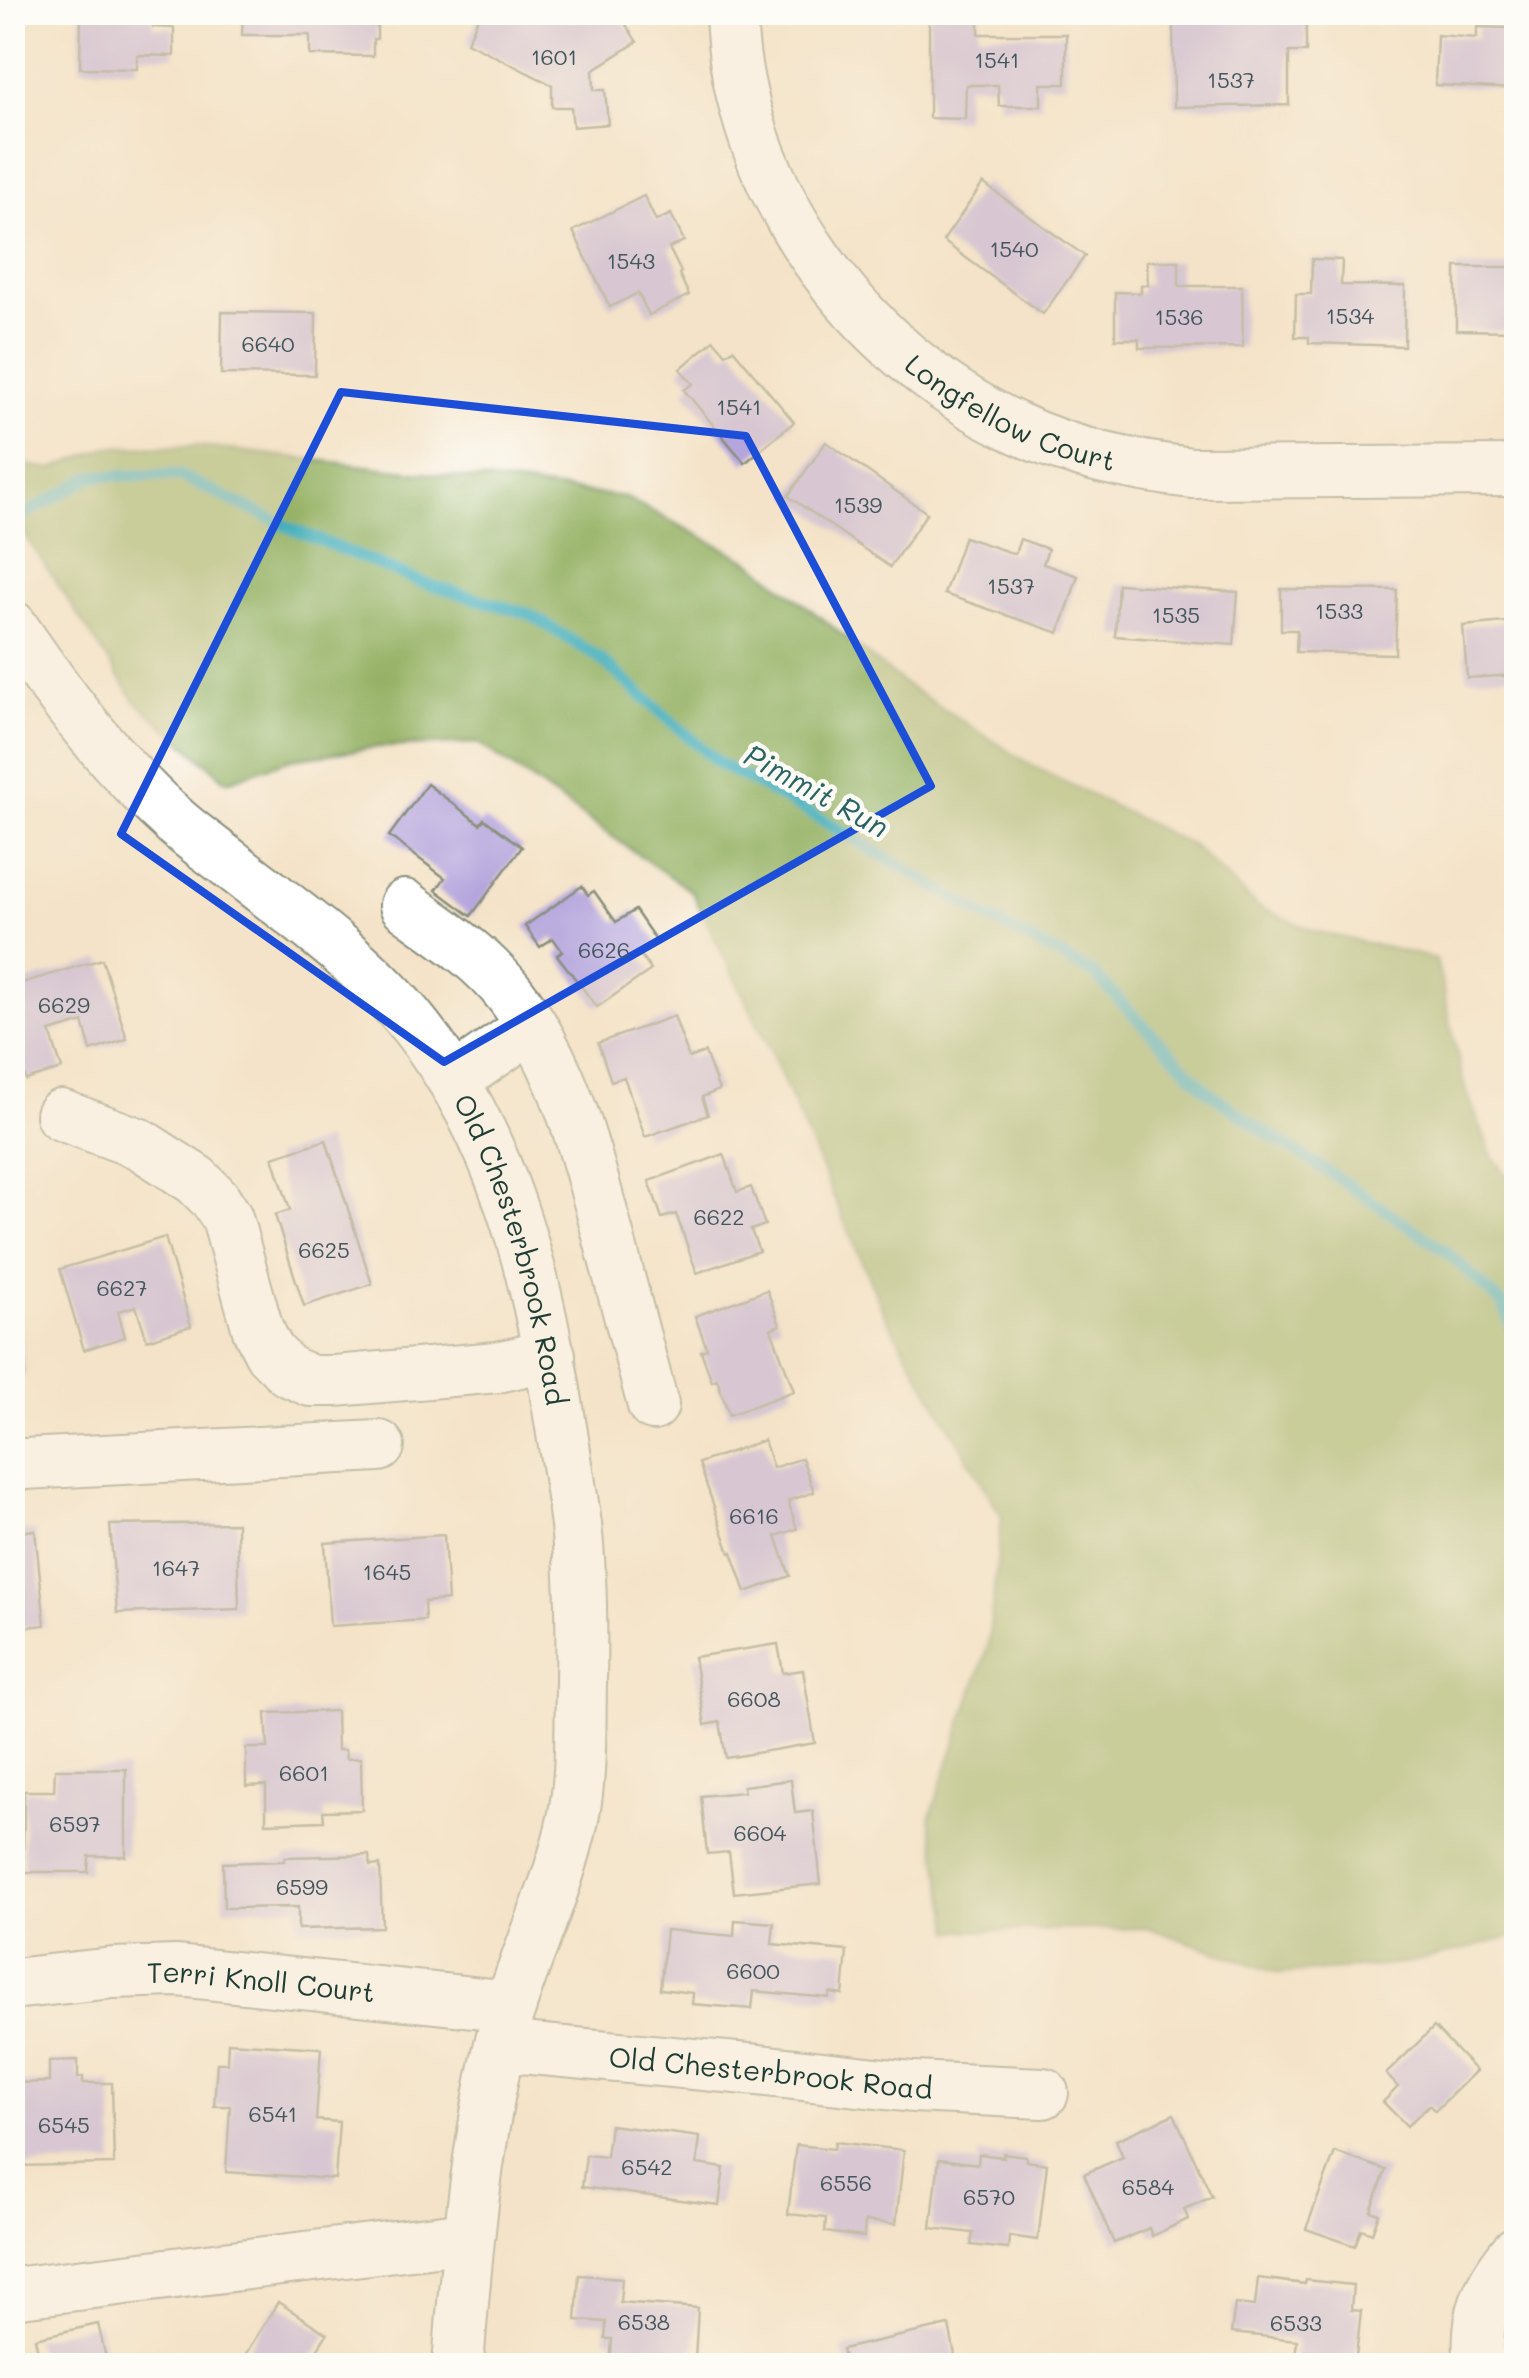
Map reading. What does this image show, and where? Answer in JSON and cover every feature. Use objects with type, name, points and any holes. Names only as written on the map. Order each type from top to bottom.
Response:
[{"type":"street","name":"Longfellow Court","points":[[732,12],[732,36],[745,104],[767,170],[799,233],[840,292],[892,346],[950,391],[1016,428],[1080,452],[1152,468],[1192,473],[1516,471]]},
{"type":"street","name":"Old Chesterbrook Road","points":[[12,626],[49,681],[109,755],[177,824],[363,970],[414,1025],[454,1080],[498,1166],[521,1234],[550,1355],[576,1529],[582,1643],[580,1749],[573,1817],[556,1882],[505,2026],[468,2238],[458,2366]]},
{"type":"street","points":[[405,905],[472,954],[510,994],[555,1072],[584,1142],[654,1406]]},
{"type":"street","points":[[454,1080],[531,1027]]},
{"type":"street","points":[[61,1116],[140,1144],[196,1180],[216,1199],[227,1218],[258,1330],[270,1353],[288,1371],[311,1381],[335,1381],[498,1366],[550,1355]]},
{"type":"street","points":[[12,1466],[379,1446]]},
{"type":"street","name":"Terri Knoll Court","points":[[12,1984],[113,1973],[178,1971],[505,2026]]},
{"type":"street","name":"Old Chesterbrook Road","points":[[505,2026],[913,2087],[1042,2093]]},
{"type":"street","points":[[12,2293],[468,2238]]},
{"type":"street","points":[[1480,2366],[1482,2311],[1496,2276],[1516,2252]]},
{"type":"highlighted area","points":[[341,392],[746,436],[931,786],[444,1062],[121,834]]},
{"type":"green space","points":[[198,446],[624,497],[751,562],[904,684],[1033,766],[1193,846],[1258,907],[1314,931],[1436,959],[1464,1085],[1491,1154],[1516,1187],[1516,1936],[1404,1964],[1280,1974],[1149,1928],[952,1931],[930,1818],[988,1646],[1002,1517],[885,1315],[767,1043],[692,892],[478,743],[379,747],[291,759],[227,781],[135,701],[13,517],[13,463],[52,469],[109,447]]},
{"type":"building","points":[[81,12],[153,12],[153,27],[174,28],[174,56],[137,55],[137,69],[80,68]]},
{"type":"building","points":[[243,12],[377,12],[373,56],[310,55],[310,35],[242,35]]},
{"type":"building","points":[[481,12],[618,12],[637,42],[593,70],[594,90],[605,90],[608,124],[573,127],[571,107],[552,107],[552,85],[467,42]]},
{"type":"building","points":[[929,12],[979,12],[979,34],[1066,34],[1066,84],[1041,84],[1041,106],[999,106],[998,85],[966,85],[965,119],[929,118]]},
{"type":"building","points":[[1173,12],[1306,12],[1306,52],[1289,52],[1289,105],[1174,107]]},
{"type":"building","points":[[1511,14],[1516,15],[1516,89],[1435,85],[1437,35],[1477,38],[1477,27],[1510,28]]},
{"type":"building","points":[[983,183],[1085,256],[1043,314],[943,241]]},
{"type":"building","points":[[644,196],[656,221],[671,214],[684,241],[669,248],[689,295],[649,315],[638,293],[610,307],[573,231]]},
{"type":"building","points":[[1312,259],[1342,260],[1341,285],[1405,286],[1404,346],[1309,343],[1309,337],[1295,337],[1296,294],[1311,294]]},
{"type":"building","points":[[1147,261],[1179,261],[1179,286],[1242,286],[1243,347],[1139,348],[1139,339],[1115,339],[1115,292],[1141,293],[1141,285],[1148,285]]},
{"type":"building","points":[[1456,267],[1516,267],[1516,331],[1456,330]]},
{"type":"building","points":[[222,312],[316,313],[315,375],[221,374]]},
{"type":"building","points":[[714,340],[726,354],[733,349],[794,422],[745,463],[684,390],[693,384],[680,369]]},
{"type":"building","points":[[826,442],[927,513],[890,567],[788,496]]},
{"type":"building","points":[[964,537],[1015,554],[1020,539],[1048,549],[1043,564],[1078,576],[1059,633],[944,594]]},
{"type":"building","points":[[1118,584],[1238,592],[1234,645],[1115,636]]},
{"type":"building","points":[[1281,589],[1397,590],[1395,654],[1296,652],[1297,630],[1281,630]]},
{"type":"building","points":[[1516,621],[1516,675],[1467,678],[1463,626]]},
{"type":"building","points":[[427,784],[480,824],[484,819],[522,847],[471,916],[436,890],[445,878],[389,836]]},
{"type":"building","points":[[582,886],[588,895],[594,891],[616,922],[635,910],[657,942],[640,954],[651,970],[597,1007],[557,955],[562,951],[553,938],[540,947],[525,926]]},
{"type":"building","points":[[102,959],[127,1039],[91,1051],[83,1022],[50,1032],[62,1069],[26,1080],[12,1036],[12,986]]},
{"type":"building","points":[[674,1016],[689,1058],[705,1052],[719,1090],[702,1097],[708,1115],[645,1137],[624,1077],[611,1081],[598,1043]]},
{"type":"building","points":[[326,1140],[372,1284],[304,1306],[275,1215],[290,1210],[273,1157]]},
{"type":"building","points":[[724,1154],[737,1192],[751,1187],[765,1225],[751,1230],[759,1251],[697,1273],[676,1214],[662,1218],[649,1181]]},
{"type":"building","points":[[165,1237],[191,1326],[147,1340],[136,1306],[118,1311],[125,1337],[84,1350],[60,1269]]},
{"type":"building","points":[[767,1290],[780,1325],[771,1329],[794,1391],[729,1415],[717,1379],[712,1381],[701,1351],[707,1349],[695,1316]]},
{"type":"building","points":[[12,1302],[25,1375],[12,1377]]},
{"type":"building","points":[[764,1440],[773,1468],[802,1458],[814,1492],[788,1501],[797,1529],[776,1536],[790,1576],[746,1592],[699,1463]]},
{"type":"building","points":[[237,1523],[239,1609],[117,1613],[110,1525]]},
{"type":"building","points":[[35,1530],[45,1625],[18,1628],[20,1648],[12,1649],[12,1533]]},
{"type":"building","points":[[444,1535],[448,1600],[424,1602],[425,1620],[330,1626],[325,1543]]},
{"type":"building","points":[[778,1644],[783,1673],[803,1670],[815,1743],[726,1758],[720,1722],[705,1725],[694,1657]]},
{"type":"building","points":[[336,1711],[337,1750],[345,1750],[346,1759],[361,1758],[362,1810],[323,1811],[324,1821],[266,1823],[266,1785],[246,1786],[246,1748],[268,1748],[266,1713]]},
{"type":"building","points":[[55,1769],[126,1769],[126,1856],[89,1856],[88,1872],[23,1872],[24,1791],[54,1791]]},
{"type":"building","points":[[791,1780],[795,1813],[813,1811],[821,1884],[734,1893],[729,1852],[707,1854],[701,1796],[744,1792],[743,1786]]},
{"type":"building","points":[[369,1855],[370,1866],[380,1865],[382,1927],[298,1929],[298,1907],[224,1908],[223,1863]]},
{"type":"building","points":[[735,1920],[774,1923],[772,1944],[847,1951],[843,1995],[830,1993],[829,1998],[754,1991],[752,2009],[692,2004],[693,1993],[660,1989],[666,1930],[734,1936]]},
{"type":"building","points":[[1434,2027],[1476,2071],[1435,2111],[1429,2105],[1407,2126],[1383,2102],[1398,2087],[1386,2074]]},
{"type":"building","points":[[228,2042],[321,2048],[316,2120],[339,2122],[335,2179],[226,2172],[230,2106],[214,2106],[217,2063],[227,2063]]},
{"type":"building","points":[[78,2060],[78,2078],[83,2077],[83,2083],[112,2083],[114,2164],[17,2166],[15,2083],[49,2082],[49,2061]]},
{"type":"building","points":[[1174,2114],[1212,2197],[1184,2209],[1188,2219],[1152,2236],[1149,2228],[1114,2243],[1084,2174],[1123,2157],[1116,2140]]},
{"type":"building","points":[[610,2125],[700,2137],[697,2164],[724,2168],[719,2205],[582,2187],[586,2155],[606,2157]]},
{"type":"building","points":[[835,2142],[904,2150],[896,2224],[865,2221],[864,2237],[825,2232],[826,2218],[788,2214],[796,2145],[834,2149]]},
{"type":"building","points":[[1335,2152],[1386,2170],[1371,2211],[1379,2214],[1372,2233],[1361,2229],[1355,2246],[1306,2229]]},
{"type":"building","points":[[1003,2153],[1047,2164],[1038,2240],[1009,2236],[1008,2249],[971,2245],[973,2233],[931,2228],[939,2159],[978,2164],[979,2154],[1003,2157]]},
{"type":"building","points":[[579,2275],[622,2278],[620,2302],[698,2308],[695,2360],[675,2358],[674,2366],[610,2366],[612,2339],[605,2339],[606,2322],[576,2320]]},
{"type":"building","points":[[1258,2278],[1353,2285],[1351,2310],[1361,2311],[1355,2366],[1294,2366],[1297,2340],[1231,2333],[1235,2304],[1255,2306]]},
{"type":"building","points":[[278,2302],[327,2334],[307,2366],[238,2366]]},
{"type":"building","points":[[98,2324],[108,2366],[41,2366],[35,2338]]},
{"type":"building","points":[[949,2325],[957,2366],[846,2366],[842,2349]]},
{"type":"waterway","name":"Pimmit Run","points":[[12,522],[92,476],[178,475],[297,531],[423,583],[529,614],[598,657],[720,764],[1094,974],[1208,1091],[1447,1252],[1503,1305],[1516,1338]]}]
